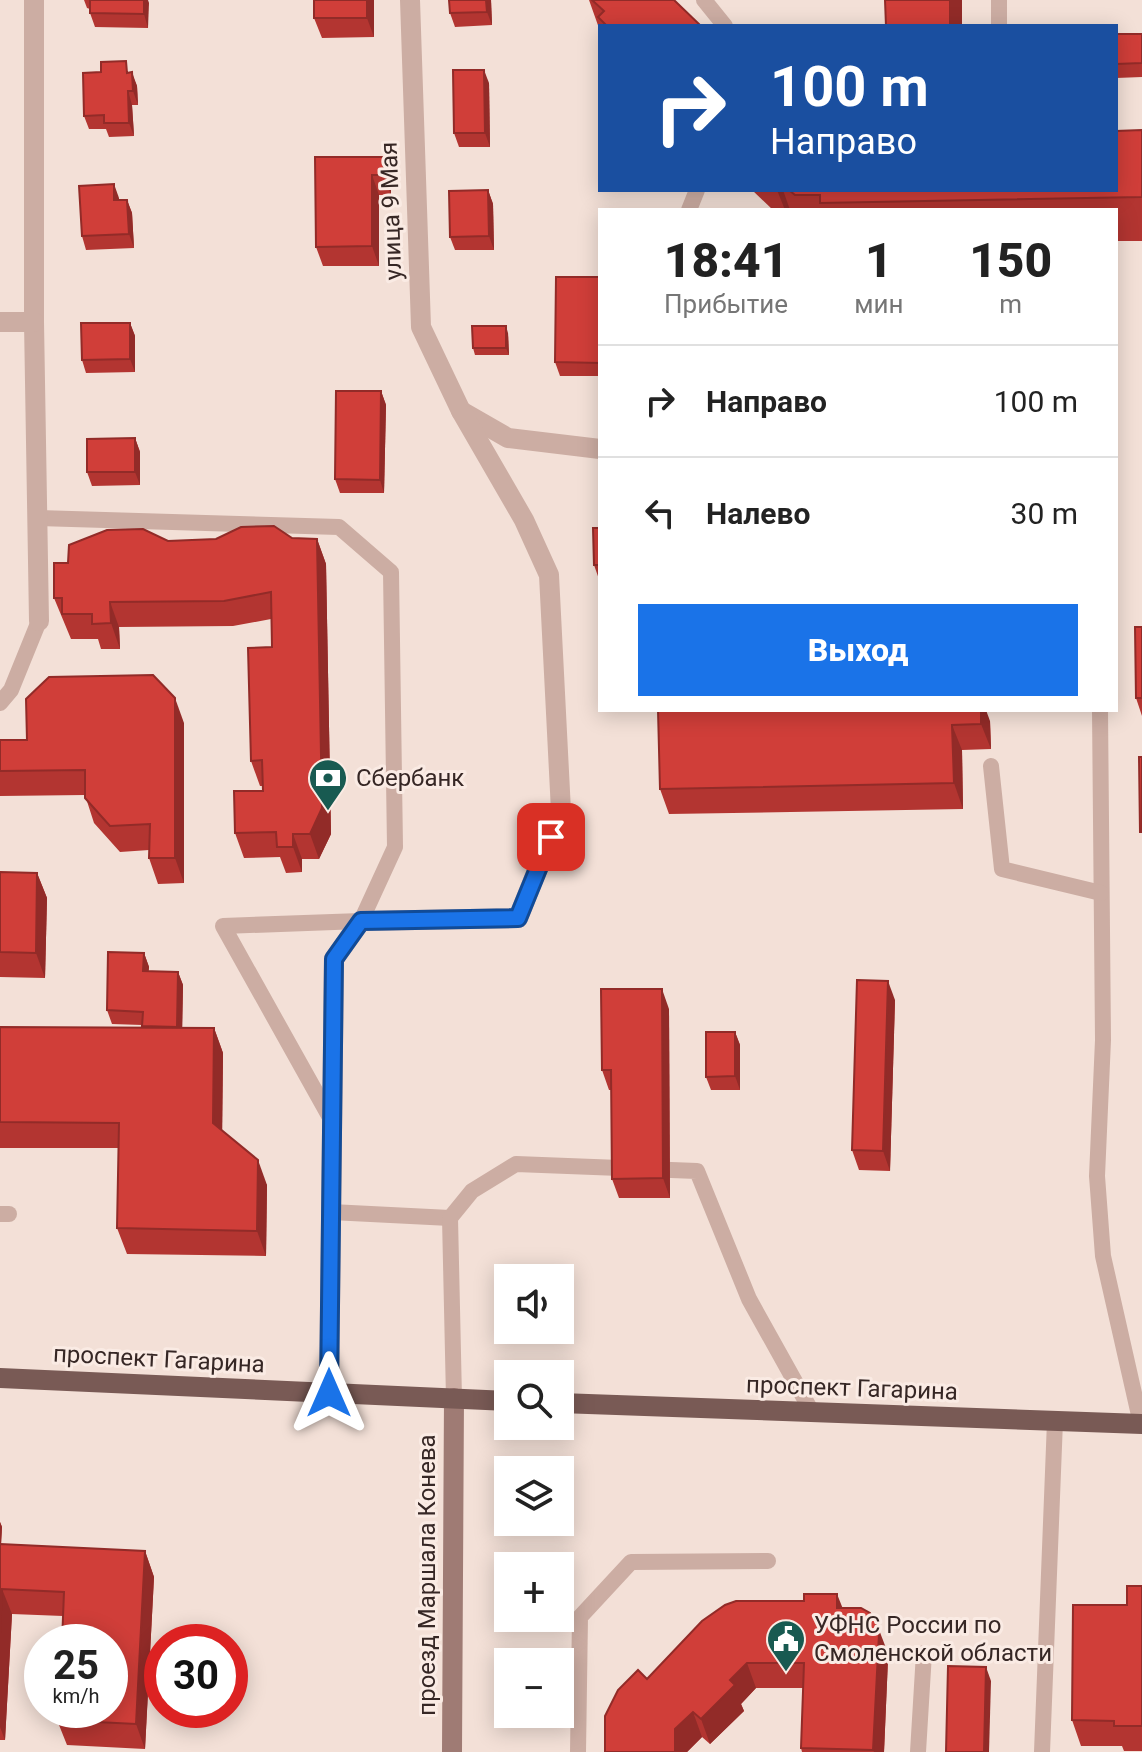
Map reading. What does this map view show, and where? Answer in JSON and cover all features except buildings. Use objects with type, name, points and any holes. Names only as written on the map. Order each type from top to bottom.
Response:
[{"type":"main road","name":"проспект Гагарина","points":[[0,1378],[494,1400]]},
{"type":"main road","name":"проспект Гагарина","points":[[574,1404],[1142,1424]]},
{"type":"street","points":[[34,0],[34,322],[39,621]]},
{"type":"street","name":"улица 9 Мая","points":[[361,921],[518,918],[561,811],[549,575],[524,520],[461,411],[421,327],[410,0]]},
{"type":"street","points":[[0,322],[34,322]]},
{"type":"street","points":[[461,411],[508,438],[598,449]]},
{"type":"street","points":[[329,1393],[334,959],[361,921]]},
{"type":"street","name":"проезд Маршала Конева","points":[[452,1752],[454,1398]]},
{"type":"lane","points":[[704,0],[723,24]]},
{"type":"lane","points":[[999,0],[999,24]]},
{"type":"lane","points":[[38,518],[339,527],[391,572],[395,847],[361,921],[223,926],[332,1121]]},
{"type":"lane","points":[[0,703],[11,690],[39,621]]},
{"type":"lane","points":[[1100,712],[1103,1040],[1097,1176],[1103,1256],[1142,1424]]},
{"type":"lane","points":[[991,766],[1002,869],[1101,893]]},
{"type":"lane","points":[[454,1398],[450,1218],[472,1191],[516,1164],[697,1171],[749,1299],[813,1414]]},
{"type":"lane","points":[[331,1212],[450,1218]]},
{"type":"lane","points":[[1042,1752],[1055,1421]]},
{"type":"lane","points":[[578,1752],[580,1617],[631,1562],[768,1561]]},
{"type":"lane","points":[[918,1752],[924,1653]]},
{"type":"place","name":"Сбербанк","points":[[328,812]]},
{"type":"place","name":"УФНС России по Смоленской области","points":[[786,1673]]},
{"type":"route","points":[[329,1393],[334,959],[361,921],[518,918],[551,837]]}]
